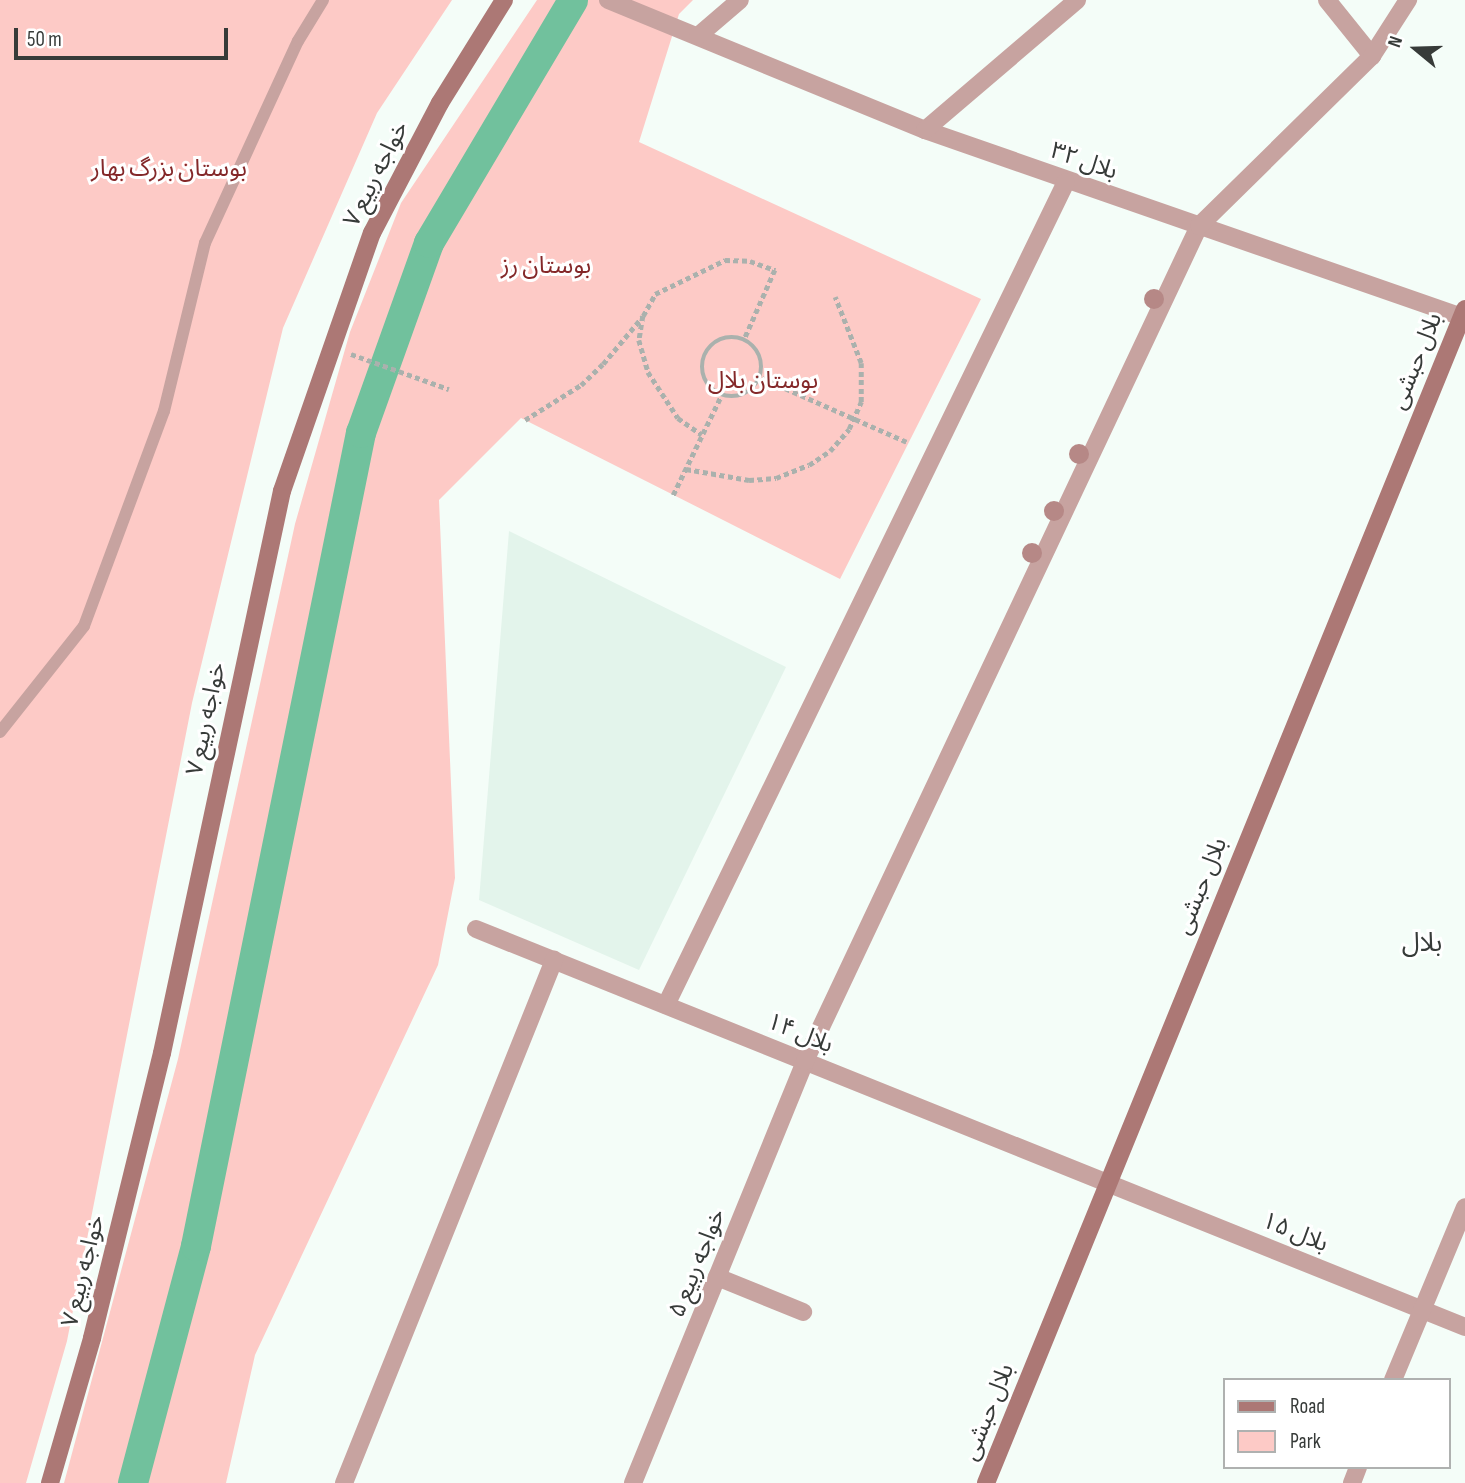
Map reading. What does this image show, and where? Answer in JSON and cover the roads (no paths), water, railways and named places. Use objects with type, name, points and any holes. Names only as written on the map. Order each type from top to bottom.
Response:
[{"type":"street","name":"خواجه ربیع ۷","points":[[50,1483],[92,1338],[162,1053],[282,491],[372,233],[440,103],[505,0]]},
{"type":"street","points":[[698,36],[740,0]]},
{"type":"street","points":[[925,130],[1077,0]]},
{"type":"street","points":[[1326,0],[1372,56]]},
{"type":"street","points":[[1199,226],[1372,56],[1408,0]]},
{"type":"street","name":"بلال ۳۲","points":[[613,2],[925,130],[1066,182],[1464,315]]},
{"type":"street","points":[[666,1006],[1066,182]]},
{"type":"street","name":"خواجه ربیع ۵","points":[[633,1483],[805,1061],[1199,226]]},
{"type":"street","name":"بلال حبشی","points":[[986,1483],[1106,1182],[1464,315]]},
{"type":"street","name":"بلال ۱۴","points":[[476,929],[1106,1182]]},
{"type":"street","points":[[344,1483],[554,960]]},
{"type":"street","name":"بلال ۱۵","points":[[1106,1182],[1465,1327]]},
{"type":"street","points":[[1394,1378],[1465,1207]]},
{"type":"street","points":[[717,1277],[803,1312]]},
{"type":"lane","points":[[0,732],[84,626],[164,411],[205,243],[298,41],[323,0]]},
{"type":"waterway","points":[[133,1483],[196,1246],[361,433],[429,243],[573,0]]},
{"type":"district","name":"بلال","points":[[1422,944]]},
{"type":"park label","name":"بوستان بزرگ بهار","points":[[169,169]]},
{"type":"park label","name":"بوستان رز","points":[[546,266]]},
{"type":"park label","name":"بوستان بلال","points":[[763,381]]}]
